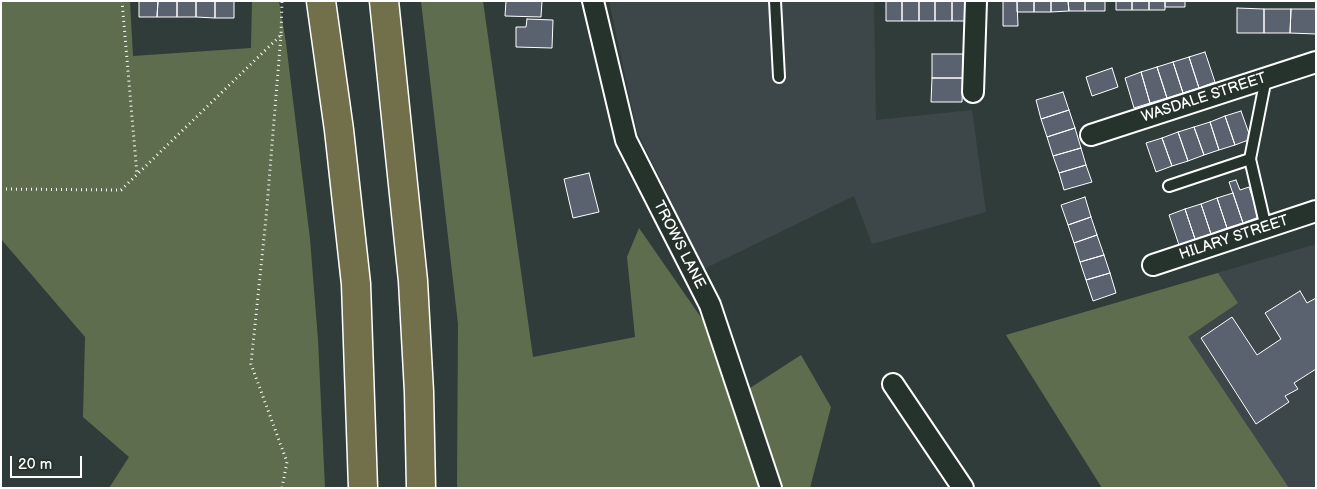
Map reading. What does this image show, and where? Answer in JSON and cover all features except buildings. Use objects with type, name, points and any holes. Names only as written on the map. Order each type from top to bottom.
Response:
[{"type":"highway","points":[[321,1],[339,130],[356,284],[362,488]]},
{"type":"highway","points":[[384,1],[413,281],[419,392],[421,488]]},
{"type":"street","name":"TROWS LANE","points":[[593,1],[626,140],[710,306],[772,488]]},
{"type":"street","points":[[973,92],[976,1]]},
{"type":"street","name":"WASDALE STREET","points":[[1092,135],[1316,62]]},
{"type":"street","name":"HILARY STREET","points":[[1153,265],[1316,211]]},
{"type":"street","points":[[893,384],[963,488]]},
{"type":"lane","points":[[775,1],[779,77]]},
{"type":"lane","points":[[1266,78],[1250,159],[1266,228]]},
{"type":"lane","points":[[1169,186],[1250,159]]},
{"type":"path","points":[[122,1],[137,175]]},
{"type":"path","points":[[282,1],[281,35],[266,218],[251,364],[287,462],[282,488]]},
{"type":"path","points":[[1,189],[121,190],[281,35]]},
{"type":"shaded area","points":[[609,1],[874,1],[876,120],[972,110],[986,212],[872,244],[854,196],[704,269],[637,131]]},
{"type":"shaded area","points":[[1316,244],[1316,488],[1102,488],[1006,335]]},
{"type":"green space","points":[[1,1],[130,1],[133,56],[251,48],[252,1],[279,1],[286,43],[310,239],[318,340],[325,488],[109,488],[129,457],[83,417],[85,337],[1,239]]},
{"type":"green space","points":[[421,1],[483,1],[533,357],[635,337],[627,257],[639,228],[750,388],[801,355],[831,407],[810,488],[457,488],[458,324]]},
{"type":"green space","points":[[1218,273],[1238,303],[1188,337],[1289,488],[1102,488],[1006,335]]}]
